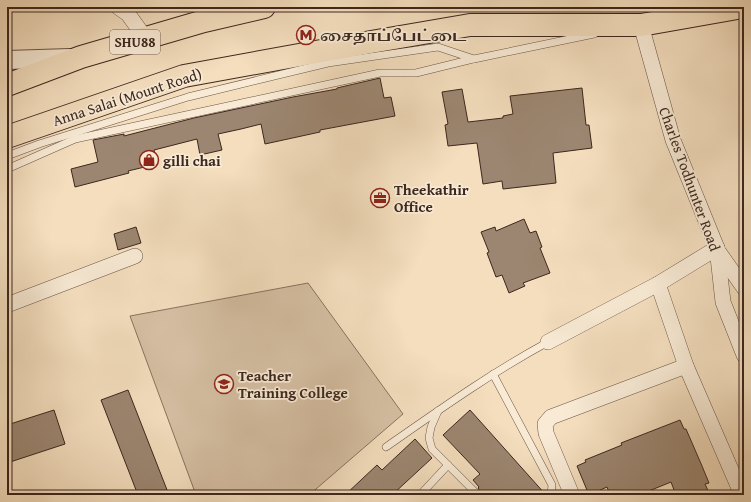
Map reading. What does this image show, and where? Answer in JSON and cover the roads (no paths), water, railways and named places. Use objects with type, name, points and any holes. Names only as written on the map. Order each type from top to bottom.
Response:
[{"type":"main road","name":"SHU88","points":[[7,85],[81,57],[146,39],[204,14],[264,7]]},
{"type":"main road","name":"Anna Salai (Mount Road)","points":[[7,137],[184,76],[469,16],[641,25],[743,7]]},
{"type":"street","points":[[118,7],[128,14],[146,39]]},
{"type":"street","name":"Charles Todhunter Road","points":[[641,25],[673,140],[717,248],[723,302],[744,355]]},
{"type":"street","points":[[7,60],[81,57]]},
{"type":"street","points":[[548,342],[658,284],[717,248],[744,288]]},
{"type":"street","points":[[7,305],[134,256]]},
{"type":"street","points":[[658,284],[686,366],[742,495]]},
{"type":"street","points":[[572,495],[546,433],[545,424],[551,417],[686,366]]},
{"type":"lane","points":[[7,169],[75,139],[380,73],[416,72],[641,25]]},
{"type":"lane","points":[[7,156],[39,144],[188,97],[328,63],[438,47],[474,59]]},
{"type":"lane","points":[[386,447],[438,410],[493,374],[548,342]]},
{"type":"lane","points":[[493,374],[552,485],[551,495]]},
{"type":"lane","points":[[438,410],[431,427],[429,438],[432,449],[478,495]]},
{"type":"lane","points":[[420,495],[448,465]]},
{"type":"place","name":"சைதாப்பேட்டை","points":[[306,35]]},
{"type":"place","name":"gilli chai","points":[[149,160]]},
{"type":"place","name":"Theekathir Office","points":[[380,198]]},
{"type":"place","name":"Teacher Training College","points":[[224,384]]}]
